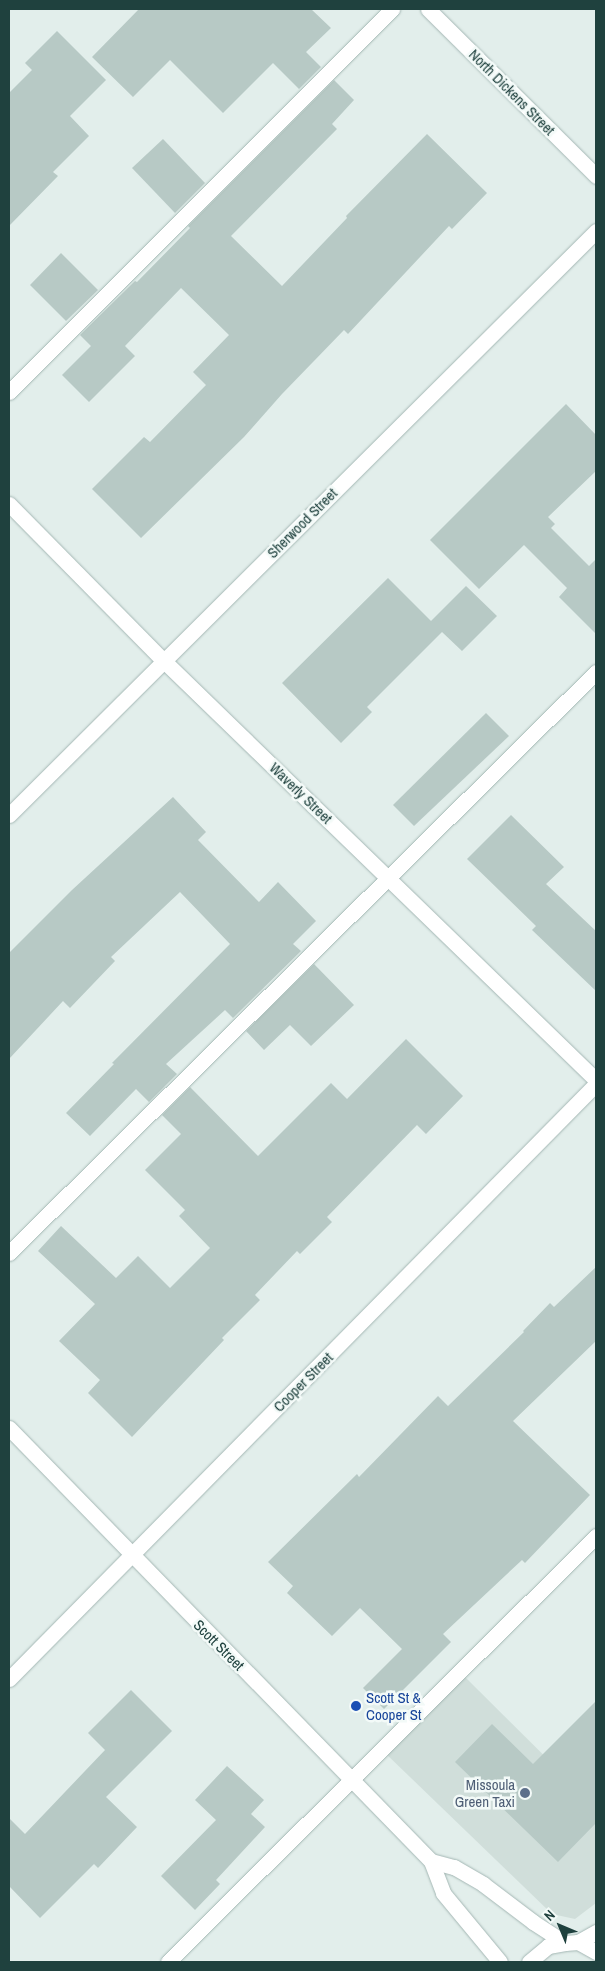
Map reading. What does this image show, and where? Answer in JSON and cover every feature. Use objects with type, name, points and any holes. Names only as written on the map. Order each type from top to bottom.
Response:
[{"type":"street","points":[[9,392],[392,9]]},
{"type":"street","name":"North Dickens Street","points":[[428,9],[596,176]]},
{"type":"street","name":"Sherwood Street","points":[[9,815],[596,232]]},
{"type":"street","name":"Waverly Street","points":[[9,504],[164,661],[596,1080]]},
{"type":"street","points":[[9,1253],[596,672]]},
{"type":"street","name":"Cooper Street","points":[[9,1680],[596,1084]]},
{"type":"street","name":"Scott Street","points":[[9,1428],[132,1557],[352,1778],[431,1861]]},
{"type":"street","points":[[168,1962],[596,1536]]},
{"type":"street","points":[[431,1861],[454,1867],[483,1884],[533,1922],[571,1942],[596,1952]]},
{"type":"street","points":[[431,1861],[443,1893],[500,1962]]},
{"type":"street","points":[[529,1962],[548,1946],[571,1942],[596,1932]]},
{"type":"shaded area","points":[[460,1672],[596,1807],[596,1903],[575,1919],[552,1914],[382,1750]]},
{"type":"building","points":[[139,9],[311,9],[331,28],[306,52],[321,67],[299,89],[273,63],[223,113],[170,60],[133,97],[92,57]]},
{"type":"building","points":[[57,31],[106,80],[70,116],[89,136],[53,172],[58,176],[9,226],[9,93],[32,70],[25,63]]},
{"type":"building","points":[[334,80],[354,100],[332,124],[337,129],[231,236],[282,286],[347,218],[346,216],[427,134],[487,193],[452,229],[449,226],[348,334],[344,330],[282,394],[244,437],[141,538],[92,489],[144,437],[150,442],[206,385],[193,372],[229,335],[181,288],[125,346],[135,356],[89,402],[62,375],[91,346],[80,335],[135,281],[137,282],[190,228],[188,226]]},
{"type":"building","points":[[163,139],[205,183],[175,213],[132,168]]},
{"type":"building","points":[[61,253],[98,290],[66,321],[30,285]]},
{"type":"building","points":[[566,404],[596,435],[596,471],[548,517],[555,524],[551,528],[589,566],[596,559],[596,634],[559,597],[567,588],[524,545],[479,589],[430,540]]},
{"type":"building","points":[[388,578],[431,621],[466,586],[497,616],[462,651],[442,632],[367,707],[372,712],[341,743],[282,683]]},
{"type":"building","points":[[486,713],[509,736],[414,826],[393,805]]},
{"type":"building","points":[[173,797],[206,832],[198,840],[259,902],[278,882],[316,921],[293,944],[301,951],[233,1018],[225,1010],[166,1064],[177,1074],[149,1102],[136,1089],[90,1136],[66,1113],[114,1064],[112,1063],[230,944],[180,892],[111,957],[115,961],[70,1008],[63,1001],[9,1059],[9,953],[72,890]]},
{"type":"building","points":[[511,815],[564,867],[546,884],[596,931],[596,991],[532,930],[536,926],[467,859]]},
{"type":"building","points":[[314,964],[354,1005],[311,1046],[290,1025],[264,1050],[246,1031]]},
{"type":"building","points":[[406,1039],[463,1096],[426,1134],[417,1125],[327,1217],[332,1222],[300,1254],[297,1251],[255,1295],[260,1300],[222,1338],[224,1340],[132,1437],[88,1393],[100,1380],[59,1341],[95,1304],[38,1251],[61,1226],[116,1278],[138,1256],[170,1288],[210,1248],[179,1216],[185,1210],[145,1170],[181,1134],[162,1115],[190,1087],[258,1156],[331,1083],[347,1099]]},
{"type":"building","points":[[596,1267],[596,1341],[513,1421],[590,1495],[525,1563],[522,1560],[443,1634],[451,1642],[384,1709],[363,1688],[402,1649],[360,1608],[332,1636],[287,1593],[293,1586],[268,1562],[357,1474],[359,1477],[438,1396],[448,1406],[524,1332],[550,1303],[554,1307]]},
{"type":"building","points":[[131,1690],[172,1731],[106,1797],[137,1827],[98,1868],[94,1864],[40,1918],[9,1886],[9,1818],[25,1834],[105,1750],[88,1733]]},
{"type":"building","name":"Missoula Green Taxi","points":[[596,1701],[596,1823],[558,1862],[455,1762],[492,1724],[533,1764]]},
{"type":"building","points":[[227,1766],[264,1800],[251,1814],[265,1827],[216,1880],[220,1884],[195,1910],[161,1876],[216,1820],[195,1800]]},
{"type":"place","name":"Scott St & Cooper St","points":[[356,1706]]},
{"type":"place","name":"Missoula Green Taxi","points":[[525,1793]]}]
